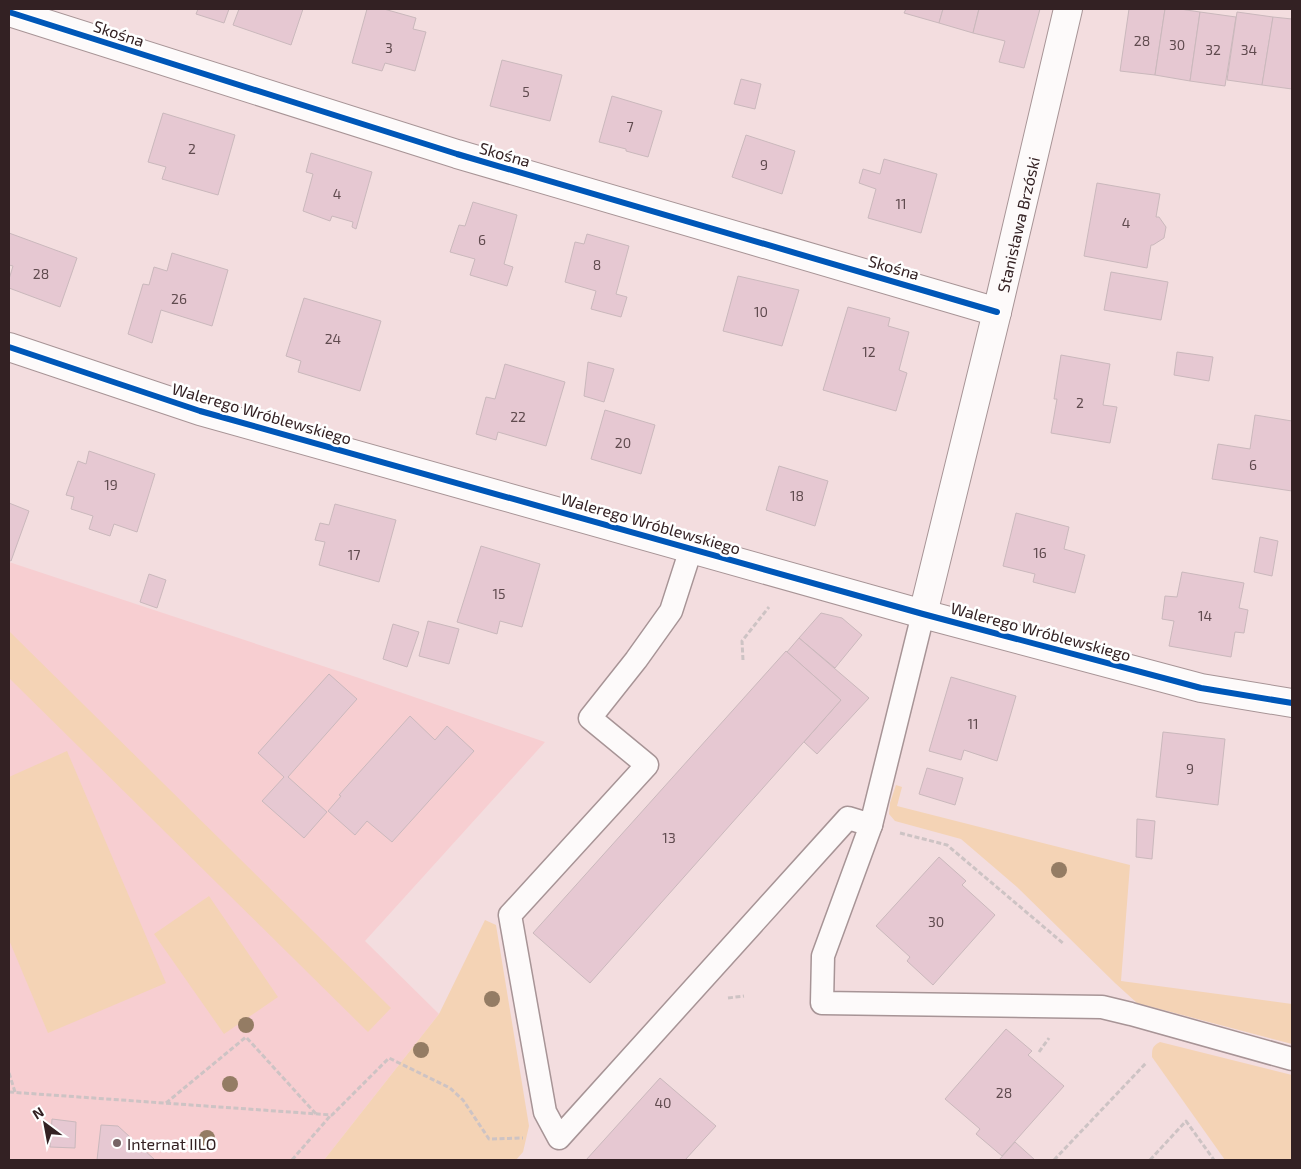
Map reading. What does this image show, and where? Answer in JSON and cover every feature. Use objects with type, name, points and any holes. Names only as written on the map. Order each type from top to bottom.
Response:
[{"type":"street","name":"Stanisława Brzóski","points":[[923,614],[997,312],[1068,9]]},
{"type":"street","name":"Skośna","points":[[9,12],[457,154],[997,312]]},
{"type":"street","name":"Walerego Wróblewskiego","points":[[9,347],[200,411],[923,614],[1201,688],[1292,702]]},
{"type":"lane","points":[[691,549],[671,611],[636,660],[590,718],[647,765],[510,916],[545,1112],[559,1138],[881,783]]},
{"type":"lane","points":[[923,614],[871,826],[823,956],[822,1003],[1102,1007],[1292,1059]]},
{"type":"lane","points":[[848,818],[871,826]]},
{"type":"path","points":[[742,660],[742,641],[792,577]]},
{"type":"path","points":[[931,840],[947,844],[1064,944]]},
{"type":"path","points":[[166,1103],[246,1037],[317,1114]]},
{"type":"path","points":[[292,1160],[332,1115],[389,1058],[450,1088],[463,1100],[489,1139]]},
{"type":"path","points":[[1054,1160],[1146,1062]]},
{"type":"path","points":[[9,1073],[15,1092]]},
{"type":"path","points":[[9,1092],[332,1115]]},
{"type":"path","points":[[1150,1160],[1186,1121],[1214,1160]]},
{"type":"shaded area","points":[[9,562],[545,742],[365,941],[439,1014],[324,1160],[9,1160]]},
{"type":"shaded area","points":[[9,631],[391,1008],[368,1032],[9,678]]},
{"type":"shaded area","points":[[67,751],[166,983],[48,1033],[9,940],[9,777]]},
{"type":"shaded area","points":[[896,785],[902,787],[897,806],[1130,865],[1121,981],[1292,1004],[1292,1044],[1137,1003],[1017,887],[961,839],[895,821],[889,814],[890,803]]},
{"type":"shaded area","points":[[209,896],[278,997],[224,1034],[154,934]]},
{"type":"shaded area","points":[[485,920],[496,925],[529,1126],[523,1152],[516,1160],[324,1160],[439,1014]]},
{"type":"shaded area","points":[[1160,1042],[1292,1075],[1292,1160],[1225,1160],[1152,1057],[1153,1048]]},
{"type":"building","points":[[198,9],[229,9],[224,23],[196,14]]},
{"type":"building","points":[[239,9],[303,9],[291,45],[233,25]]},
{"type":"building","points":[[367,9],[384,9],[416,18],[413,29],[426,32],[415,71],[385,63],[382,71],[352,63]]},
{"type":"building","points":[[906,9],[943,9],[939,23],[904,13]]},
{"type":"building","points":[[943,9],[979,9],[973,33],[939,23]]},
{"type":"building","points":[[979,9],[1040,9],[1024,68],[999,62],[1005,41],[973,33]]},
{"type":"building","points":[[1129,9],[1165,9],[1155,75],[1120,71]]},
{"type":"building","points":[[1165,9],[1200,12],[1190,81],[1155,75]]},
{"type":"building","points":[[1200,12],[1236,17],[1225,86],[1190,81]]},
{"type":"building","points":[[1237,12],[1273,17],[1262,85],[1227,80]]},
{"type":"building","points":[[1273,17],[1292,19],[1292,89],[1262,85]]},
{"type":"building","points":[[502,60],[562,75],[550,121],[490,106]]},
{"type":"building","points":[[741,79],[761,84],[755,109],[734,104]]},
{"type":"building","points":[[612,96],[662,111],[648,157],[599,142]]},
{"type":"building","points":[[163,113],[235,135],[218,195],[162,179],[166,167],[148,162]]},
{"type":"building","points":[[746,135],[795,151],[782,194],[732,177]]},
{"type":"building","points":[[311,153],[372,172],[356,229],[352,227],[353,222],[332,216],[330,221],[303,211],[313,174],[306,172]]},
{"type":"building","points":[[884,159],[937,174],[921,233],[868,218],[876,189],[859,183],[863,169],[880,174]]},
{"type":"building","points":[[1097,183],[1160,194],[1156,217],[1159,217],[1166,227],[1164,238],[1151,245],[1147,268],[1084,256]]},
{"type":"building","points":[[473,202],[517,215],[504,264],[513,267],[507,286],[470,275],[475,259],[450,252],[459,225],[465,226]]},
{"type":"building","points":[[9,233],[77,258],[60,307],[9,288],[9,279],[13,266],[9,265]]},
{"type":"building","points":[[587,234],[629,246],[616,294],[627,297],[621,317],[591,309],[596,291],[565,282],[575,242],[584,244]]},
{"type":"building","points":[[172,253],[228,270],[212,326],[161,310],[152,343],[128,334],[143,284],[149,285],[154,267],[167,271]]},
{"type":"building","points":[[1111,272],[1168,282],[1161,320],[1104,310]]},
{"type":"building","points":[[738,276],[799,290],[782,346],[723,331]]},
{"type":"building","points":[[304,298],[381,321],[360,391],[298,372],[301,361],[286,356]]},
{"type":"building","points":[[848,307],[890,318],[888,326],[909,332],[899,370],[907,373],[896,411],[823,390]]},
{"type":"building","points":[[1177,352],[1213,357],[1209,381],[1174,375]]},
{"type":"building","points":[[1061,355],[1110,364],[1103,405],[1117,407],[1110,443],[1051,433],[1057,399],[1054,399]]},
{"type":"building","points":[[588,362],[614,369],[604,402],[584,396]]},
{"type":"building","points":[[505,364],[565,382],[546,446],[498,432],[496,440],[476,434],[486,397],[495,399]]},
{"type":"building","points":[[605,410],[655,425],[641,474],[591,459]]},
{"type":"building","points":[[1255,415],[1292,421],[1292,491],[1212,479],[1218,444],[1250,449]]},
{"type":"building","points":[[89,451],[155,474],[137,532],[114,524],[110,536],[89,529],[93,516],[71,509],[74,497],[66,495],[78,461],[86,464]]},
{"type":"building","points":[[779,466],[828,481],[815,526],[766,510]]},
{"type":"building","points":[[9,503],[29,511],[11,561],[9,560]]},
{"type":"building","points":[[335,504],[396,520],[379,582],[319,565],[325,542],[315,540],[320,523],[329,525]]},
{"type":"building","points":[[1016,513],[1069,527],[1064,549],[1085,555],[1075,593],[1033,582],[1035,574],[1003,566]]},
{"type":"building","points":[[1260,537],[1278,541],[1272,576],[1254,572]]},
{"type":"building","points":[[481,546],[540,564],[522,627],[500,621],[497,634],[457,622]]},
{"type":"building","points":[[1182,572],[1244,583],[1239,608],[1248,610],[1244,633],[1235,632],[1231,657],[1169,646],[1174,621],[1162,619],[1165,596],[1177,597]]},
{"type":"building","points":[[149,574],[166,580],[157,608],[140,602]]},
{"type":"building","points":[[821,613],[842,618],[862,635],[835,668],[799,638]]},
{"type":"building","points":[[428,621],[459,629],[449,664],[419,656]]},
{"type":"building","points":[[393,624],[419,632],[407,667],[383,659]]},
{"type":"building","points":[[799,638],[869,698],[817,754],[804,742],[841,700],[787,652]]},
{"type":"building","points":[[786,651],[841,700],[590,983],[533,933]]},
{"type":"building","points":[[329,674],[357,699],[288,777],[327,812],[304,838],[262,801],[284,777],[258,753]]},
{"type":"building","points":[[951,677],[1016,696],[997,761],[964,750],[961,760],[929,751]]},
{"type":"building","points":[[410,716],[435,740],[447,726],[474,751],[392,842],[367,821],[355,835],[328,811],[341,796],[339,795]]},
{"type":"building","points":[[1163,732],[1225,739],[1218,805],[1156,797]]},
{"type":"building","points":[[927,768],[963,778],[955,805],[919,794]]},
{"type":"building","points":[[1137,819],[1155,821],[1152,859],[1136,857]]},
{"type":"building","points":[[939,857],[966,881],[962,885],[995,915],[933,985],[907,961],[910,957],[876,926]]},
{"type":"building","points":[[1006,1029],[1032,1051],[1028,1055],[1064,1086],[1002,1156],[976,1134],[980,1129],[945,1099]]},
{"type":"building","points":[[660,1078],[716,1126],[685,1160],[586,1160]]},
{"type":"building","points":[[52,1119],[76,1122],[75,1148],[50,1147]]},
{"type":"building","name":"Internat IILO","points":[[101,1125],[118,1126],[155,1160],[97,1160]]},
{"type":"building","points":[[1015,1142],[1035,1160],[999,1160]]},
{"type":"cycle path","points":[[9,12],[457,154],[997,312]]},
{"type":"cycle path","points":[[9,347],[200,411],[923,614],[1201,688],[1292,703]]},
{"type":"place","name":"Internat IILO","points":[[117,1143]]}]
